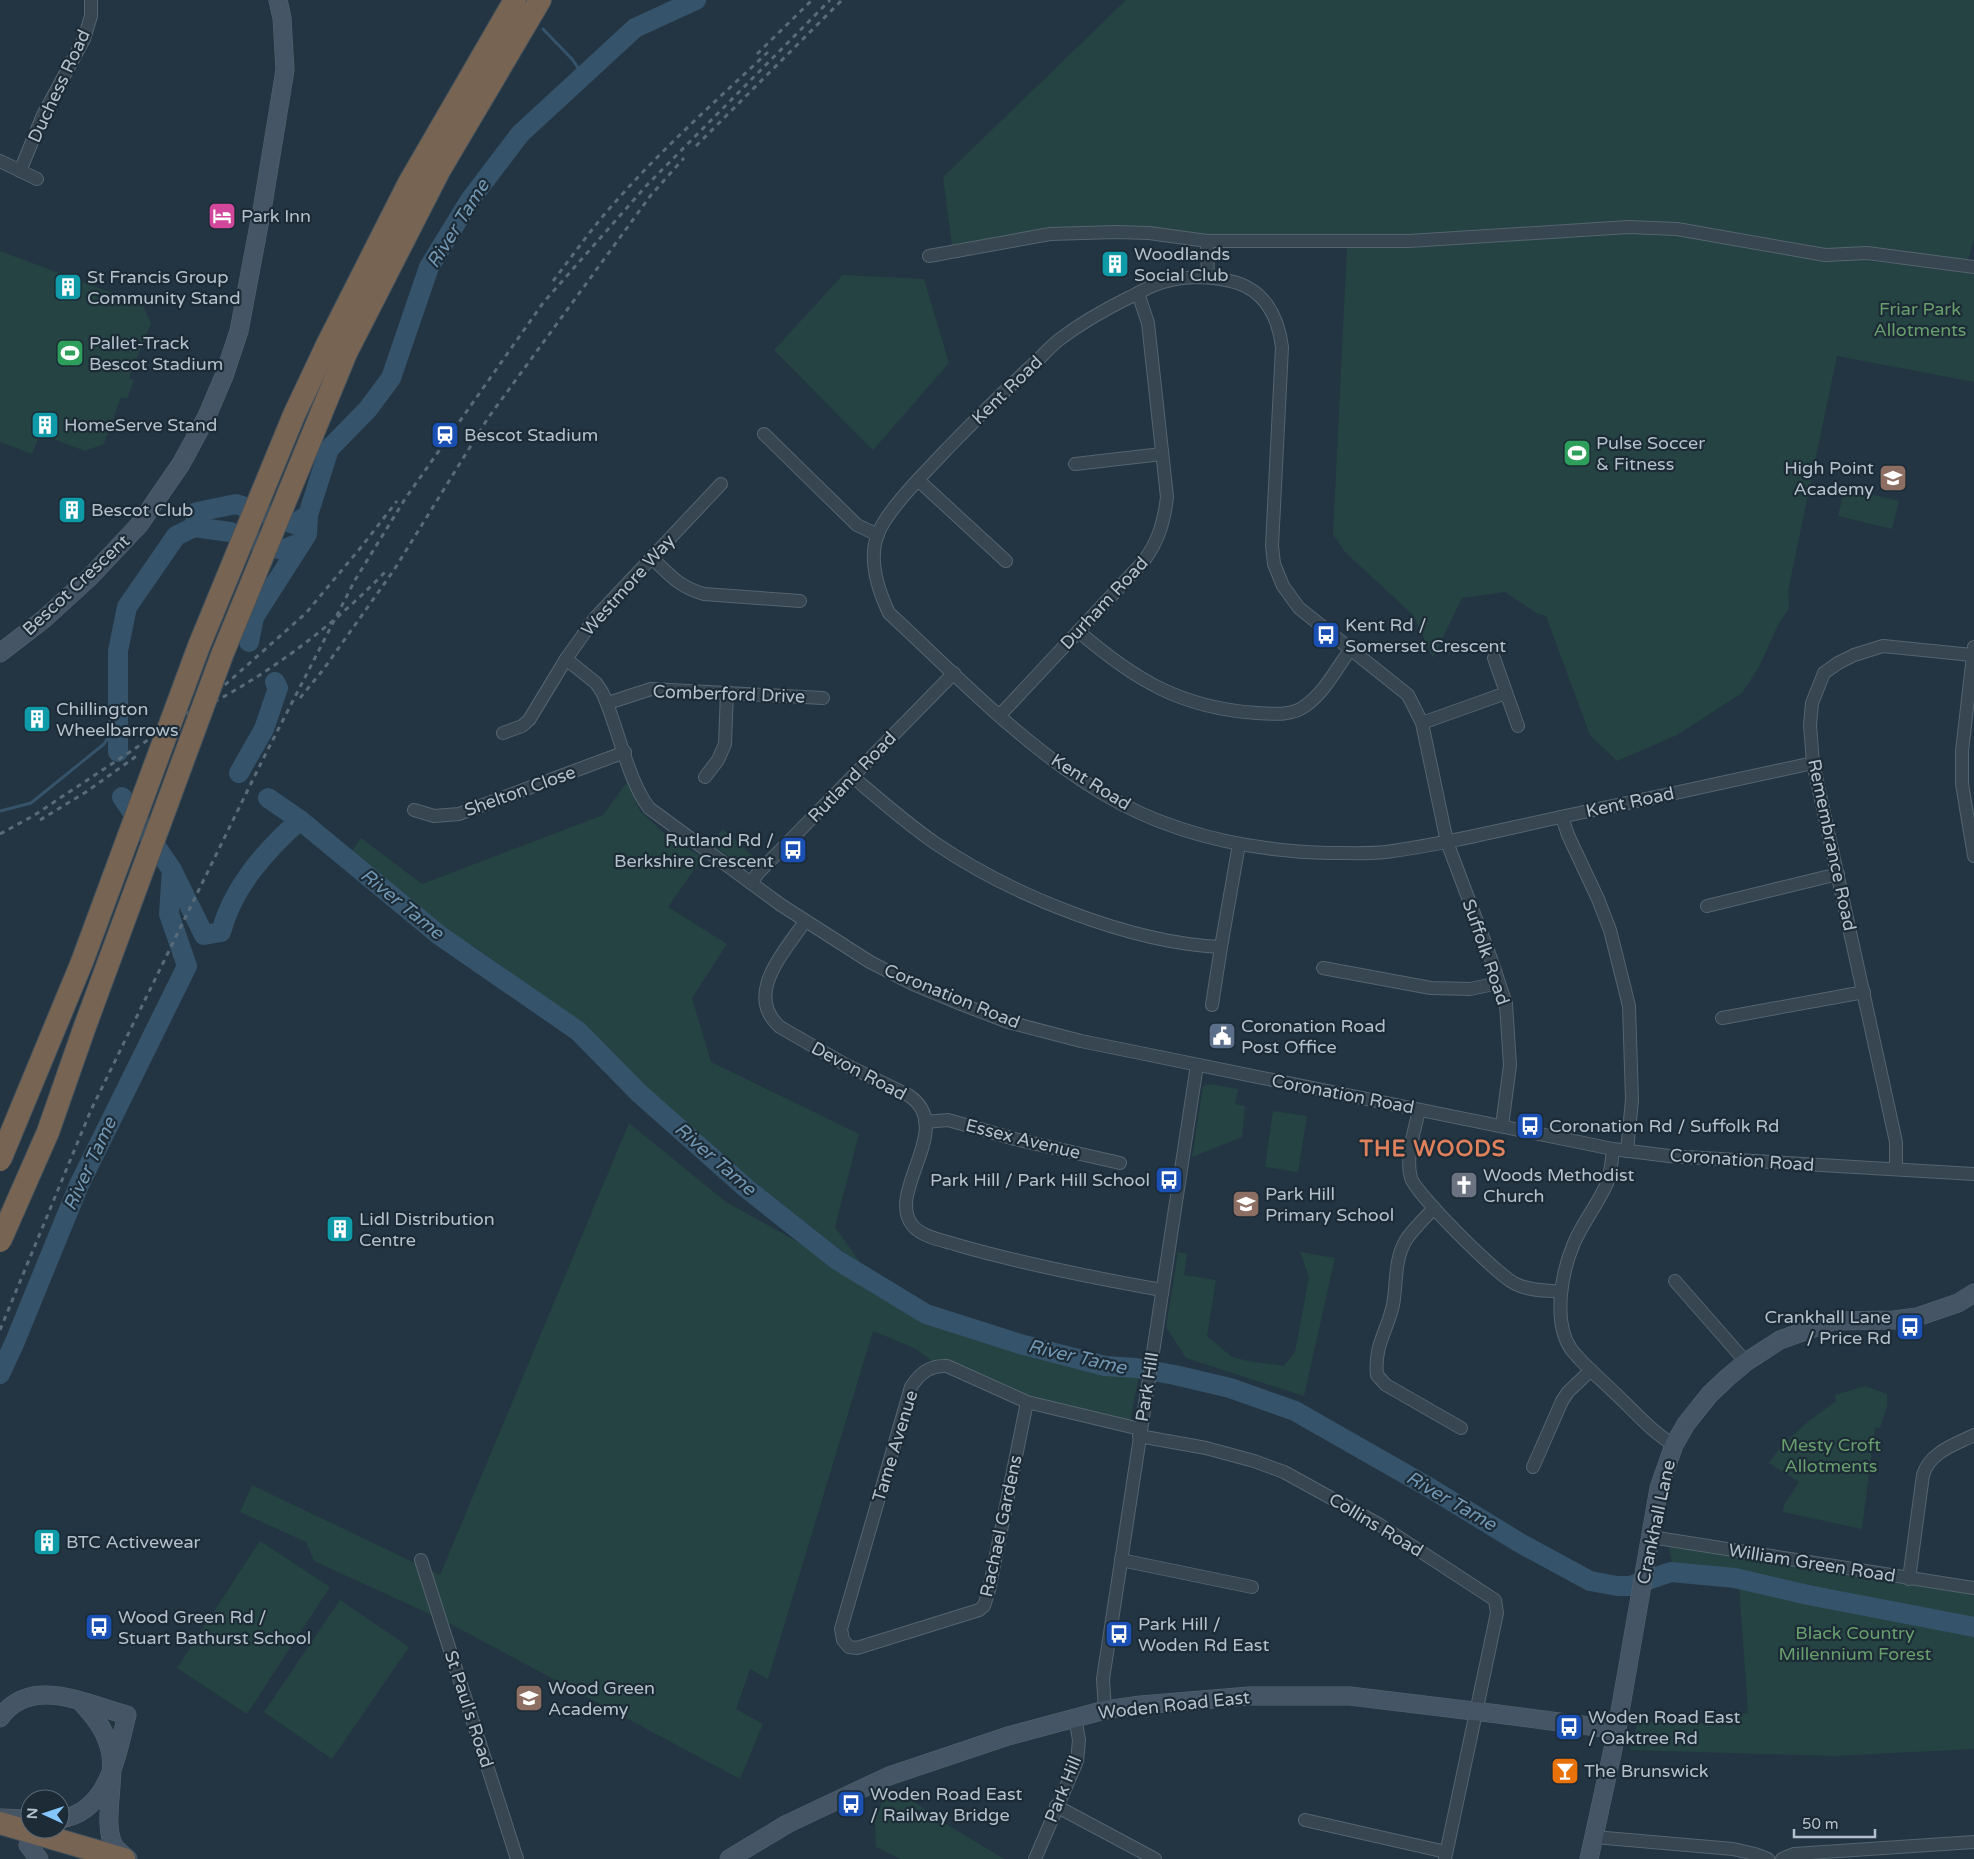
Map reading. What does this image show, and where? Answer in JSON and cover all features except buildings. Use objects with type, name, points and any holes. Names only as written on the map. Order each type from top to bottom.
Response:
[{"type":"highway","points":[[0,1255],[12,1218],[48,1132],[84,1029],[336,349],[409,183],[515,0]]},
{"type":"highway","points":[[0,1160],[82,962],[198,646],[290,424],[336,349],[540,0]]},
{"type":"highway","points":[[0,1241],[12,1218]]},
{"type":"highway","points":[[0,1822],[124,1859]]},
{"type":"highway","points":[[0,1838],[33,1852],[75,1859]]},
{"type":"street","name":"Duchess Road","points":[[20,171],[43,115],[84,39],[91,16],[91,0]]},
{"type":"street","name":"Bescot Crescent","points":[[0,653],[44,619],[90,577],[139,525],[181,464],[207,416],[224,376],[239,331],[263,204],[285,70],[282,18],[278,0]]},
{"type":"street","points":[[0,161],[37,179]]},
{"type":"street","points":[[930,256],[1050,234],[1149,233],[1207,241],[1410,241],[1638,227],[1677,229],[1825,254],[1867,253],[1974,267]]},
{"type":"street","points":[[1207,241],[1208,277]]},
{"type":"street","name":"Kent Road","points":[[1447,842],[1422,723],[1408,695],[1299,608],[1283,586],[1274,564],[1272,546],[1282,362],[1280,336],[1274,315],[1256,292],[1243,284],[1208,277],[1168,280],[1090,318],[1058,340],[1000,394],[918,480],[887,517],[878,535],[874,560],[880,596],[889,613],[1000,715],[1067,770],[1123,805],[1190,832],[1239,844],[1304,852],[1384,852],[1447,842],[1813,763]]},
{"type":"street","name":"Durham Road","points":[[1000,715],[1143,562],[1153,549],[1160,534],[1165,518],[1167,497],[1148,323],[1138,293]]},
{"type":"street","points":[[764,434],[857,525],[878,535]]},
{"type":"street","points":[[1075,464],[1162,454]]},
{"type":"street","points":[[918,480],[1006,561]]},
{"type":"street","name":"Westmore Way","points":[[502,733],[522,726],[529,720],[566,659],[595,618],[721,484]]},
{"type":"street","points":[[651,557],[689,590],[704,594],[800,601]]},
{"type":"street","points":[[1078,631],[1104,654],[1139,678],[1161,690],[1208,707],[1248,713],[1284,714],[1304,707],[1320,692],[1350,650]]},
{"type":"street","name":"Remembrance Road","points":[[1896,1169],[1896,1142],[1813,763],[1810,725],[1812,703],[1824,672],[1854,655],[1883,646],[1973,651]]},
{"type":"street","points":[[1973,651],[1962,751],[1962,784],[1974,856]]},
{"type":"street","points":[[1494,658],[1518,726]]},
{"type":"street","name":"Coronation Road","points":[[566,659],[596,683],[608,703],[640,793],[649,808],[805,921],[886,971],[992,1016],[1059,1036],[1613,1149],[1669,1156],[1974,1174]]},
{"type":"street","name":"Rutland Road","points":[[751,882],[954,673]]},
{"type":"street","name":"Comberford Drive","points":[[608,703],[651,689],[823,698]]},
{"type":"street","points":[[705,777],[718,760],[725,744],[726,692]]},
{"type":"street","points":[[1422,723],[1506,693]]},
{"type":"street","name":"Shelton Close","points":[[414,810],[434,816],[459,814],[625,752]]},
{"type":"street","points":[[853,777],[915,829],[937,844],[1021,892],[1074,913],[1131,931],[1184,944],[1221,947]]},
{"type":"street","points":[[1562,817],[1568,835],[1595,892],[1610,930],[1629,1006],[1632,1100],[1627,1151]]},
{"type":"street","name":"Suffolk Road","points":[[1447,842],[1506,1004],[1510,1046],[1508,1092],[1502,1126]]},
{"type":"street","points":[[1212,1004],[1239,844]]},
{"type":"street","points":[[1708,906],[1838,874]]},
{"type":"street","name":"Devon Road","points":[[805,921],[766,982],[765,1003],[769,1016],[780,1028],[788,1033],[915,1100],[922,1110],[925,1122]]},
{"type":"street","points":[[1323,968],[1431,988],[1470,989],[1499,983]]},
{"type":"street","points":[[1722,1018],[1864,992]]},
{"type":"street","name":"Park Hill","points":[[1105,1710],[1103,1679],[1197,1065]]},
{"type":"street","points":[[1419,1110],[1409,1169],[1417,1190],[1508,1280],[1524,1287],[1561,1292]]},
{"type":"street","name":"Essex Avenue","points":[[925,1122],[948,1120],[1015,1139],[1120,1163]]},
{"type":"street","points":[[925,1122],[922,1149],[908,1193],[906,1207],[912,1225],[920,1231],[937,1239],[1039,1267],[1162,1290]]},
{"type":"street","points":[[1613,1149],[1607,1182],[1574,1241],[1567,1261],[1561,1292],[1561,1317],[1566,1340],[1578,1357],[1654,1430],[1674,1445]]},
{"type":"street","points":[[1434,1208],[1406,1240],[1402,1250],[1398,1263],[1393,1304],[1376,1353],[1377,1376],[1386,1385],[1461,1428]]},
{"type":"street","points":[[1675,1281],[1746,1362]]},
{"type":"street","name":"Crankhall Lane","points":[[1589,1859],[1617,1731],[1659,1488],[1674,1445],[1686,1424],[1710,1394],[1746,1362],[1780,1340],[1816,1326],[1844,1320],[1894,1320],[1917,1317],[1958,1303],[1974,1293]]},
{"type":"street","name":"Tame Avenue","points":[[857,1648],[849,1647],[843,1640],[841,1629],[911,1387],[925,1370],[933,1367],[947,1366],[1027,1402],[1140,1433]]},
{"type":"street","points":[[1533,1467],[1562,1401],[1568,1392],[1591,1370]]},
{"type":"street","name":"Rachael Gardens","points":[[857,1648],[979,1610],[984,1606],[989,1590],[1027,1402]]},
{"type":"street","name":"Collins Road","points":[[1140,1433],[1206,1448],[1254,1461],[1284,1472],[1380,1525],[1495,1600],[1497,1613],[1445,1856]]},
{"type":"street","points":[[1909,1579],[1923,1475],[1926,1466],[1936,1455],[1974,1435]]},
{"type":"street","name":"William Green Road","points":[[1651,1537],[1974,1588]]},
{"type":"street","name":"St Paul's Road","points":[[421,1560],[517,1859]]},
{"type":"street","points":[[1121,1560],[1252,1587]]},
{"type":"street","points":[[0,1718],[19,1702],[41,1694],[56,1694],[127,1715],[113,1769],[109,1832],[115,1847],[128,1859]]},
{"type":"street","name":"Woden Road East","points":[[728,1859],[787,1824],[889,1776],[1008,1736],[1105,1710],[1249,1696],[1350,1696],[1597,1726],[1617,1731]]},
{"type":"street","points":[[70,1816],[80,1812],[90,1805],[101,1792],[113,1769],[110,1747],[100,1723],[79,1701]]},
{"type":"street","name":"Park Hill","points":[[1035,1859],[1056,1806],[1077,1761],[1079,1750],[1075,1717]]},
{"type":"street","points":[[1056,1806],[1154,1859]]},
{"type":"street","points":[[0,1818],[20,1819]]},
{"type":"street","points":[[1304,1820],[1445,1856]]},
{"type":"street","points":[[1594,1837],[1733,1849],[1768,1859]]},
{"type":"street","points":[[1782,1859],[1794,1854],[1974,1842]]},
{"type":"green space","points":[[1126,0],[1974,0],[1974,239],[1968,260],[1855,249],[1825,250],[1678,226],[1341,237],[1208,235],[1104,227],[952,246],[943,177]]},
{"type":"green space","name":"Pulse Soccer & Fitness","points":[[1630,229],[1678,232],[1855,259],[1974,274],[1974,382],[1837,356],[1788,591],[1789,608],[1778,625],[1759,667],[1742,693],[1677,735],[1617,761],[1590,735],[1546,616],[1538,614],[1505,592],[1462,598],[1433,658],[1413,615],[1345,552],[1333,534],[1347,248]]},
{"type":"green space","name":"Pallet-Track Bescot Stadium","points":[[0,251],[142,304],[151,323],[129,378],[134,380],[127,399],[121,397],[104,444],[85,451],[40,434],[32,454],[0,442]]},
{"type":"green space","points":[[843,275],[924,279],[949,363],[873,450],[774,350]]},
{"type":"green space","points":[[1845,488],[1899,501],[1892,529],[1838,516]]},
{"type":"green space","points":[[627,782],[640,811],[672,840],[699,855],[698,864],[668,907],[727,944],[692,998],[711,1062],[859,1134],[835,1227],[864,1268],[703,1142],[572,1018],[474,946],[450,935],[352,851],[361,838],[422,884],[603,815]]},
{"type":"green space","points":[[723,829],[758,861],[741,866],[710,843]]},
{"type":"green space","points":[[1210,1084],[1238,1089],[1235,1104],[1245,1106],[1242,1137],[1192,1157],[1203,1086]]},
{"type":"green space","points":[[1273,1111],[1307,1116],[1298,1172],[1265,1167]]},
{"type":"green space","points":[[629,1123],[726,1202],[825,1257],[903,1305],[990,1339],[1114,1373],[1139,1376],[1130,1421],[1025,1395],[933,1362],[916,1349],[873,1331],[768,1679],[750,1669],[736,1709],[763,1724],[740,1779],[445,1621],[314,1561],[306,1542],[240,1512],[252,1485],[440,1575]]},
{"type":"green space","points":[[1178,1252],[1187,1254],[1184,1275],[1216,1280],[1207,1336],[1232,1357],[1284,1366],[1295,1352],[1309,1277],[1300,1252],[1335,1258],[1304,1396],[1186,1358],[1166,1327]]},
{"type":"green space","name":"Mesty Croft Allotments","points":[[1865,1386],[1887,1394],[1887,1406],[1880,1428],[1875,1427],[1862,1529],[1783,1512],[1784,1505],[1799,1482],[1769,1463],[1792,1437],[1836,1401],[1835,1395]]},
{"type":"green space","points":[[260,1541],[330,1587],[247,1714],[177,1668]]},
{"type":"green space","points":[[1669,1546],[1974,1592],[1974,1619],[1765,1577],[1672,1564]]},
{"type":"green space","name":"Black Country Millennium Forest","points":[[1739,1584],[1974,1631],[1974,1749],[1833,1756],[1630,1750],[1638,1722],[1723,1724],[1724,1716],[1748,1713]]},
{"type":"green space","points":[[340,1600],[409,1647],[332,1759],[264,1712]]},
{"type":"green space","points":[[900,1792],[946,1824],[1004,1859],[901,1859],[876,1847],[875,1822],[882,1802]]},
{"type":"waterway","name":"River Tame","points":[[249,642],[254,617],[307,534],[308,515],[329,449],[368,409],[391,378],[429,267],[470,200],[520,134],[635,28],[696,0]]},
{"type":"waterway","points":[[543,29],[572,59],[583,75]]},
{"type":"waterway","name":"River Tame","points":[[118,752],[118,651],[127,607],[176,536],[194,527],[197,512],[236,504],[294,524],[308,515]]},
{"type":"waterway","name":"River Tame","points":[[194,527],[230,532],[282,550],[302,542]]},
{"type":"waterway","name":"River Tame","points":[[239,773],[264,729],[278,688],[275,682]]},
{"type":"waterway","points":[[0,811],[31,803],[104,744],[117,724]]},
{"type":"waterway","name":"River Tame","points":[[122,797],[172,870],[204,935],[221,932],[233,900],[242,885],[263,857],[300,820]]},
{"type":"waterway","name":"River Tame","points":[[268,798],[300,820],[439,935],[578,1031],[639,1093],[746,1188],[837,1260],[926,1314],[1020,1344],[1105,1366],[1136,1368],[1230,1388],[1295,1411],[1430,1488],[1520,1543],[1590,1581],[1617,1586],[1630,1586],[1671,1572],[1735,1578],[1808,1595],[1974,1627]]},
{"type":"waterway","name":"River Tame","points":[[0,1374],[79,1185],[187,966],[169,914],[172,870]]},
{"type":"railway","points":[[757,54],[812,0]]},
{"type":"railway","points":[[0,1330],[91,1110],[262,761],[355,580],[405,499],[543,303],[647,185],[830,0]]},
{"type":"railway","points":[[696,146],[842,0]]},
{"type":"railway","points":[[553,281],[600,219],[635,180],[691,124],[768,52]]},
{"type":"railway","points":[[300,698],[323,670],[394,570],[488,418],[651,195],[684,158]]},
{"type":"railway","points":[[0,834],[33,816],[172,724],[226,684],[306,613],[397,501]]},
{"type":"railway","points":[[214,702],[237,689],[305,643],[347,609],[386,571]]},
{"type":"railway","points":[[40,820],[86,792],[138,755]]},
{"type":"place","name":"Park Inn","points":[[222,216]]},
{"type":"place","name":"Woodlands Social Club","points":[[1115,264]]},
{"type":"place","name":"St Francis Group Community Stand","points":[[68,287]]},
{"type":"place","name":"Pallet-Track Bescot Stadium","points":[[70,353]]},
{"type":"place","name":"HomeServe Stand","points":[[45,425]]},
{"type":"place","name":"Bescot Stadium","points":[[445,435]]},
{"type":"place","name":"Pulse Soccer & Fitness","points":[[1577,453]]},
{"type":"place","name":"High Point Academy","points":[[1893,478]]},
{"type":"place","name":"Bescot Club","points":[[72,510]]},
{"type":"place","name":"Kent Rd / Somerset Crescent","points":[[1326,635]]},
{"type":"place","name":"Chillington Wheelbarrows","points":[[37,719]]},
{"type":"place","name":"Rutland Rd / Berkshire Crescent","points":[[793,850]]},
{"type":"place","name":"Coronation Road Post Office","points":[[1222,1036]]},
{"type":"place","name":"Coronation Rd / Suffolk Rd","points":[[1530,1126]]},
{"type":"place","name":"Park Hill / Park Hill School","points":[[1169,1180]]},
{"type":"place","name":"Woods Methodist Church","points":[[1464,1185]]},
{"type":"place","name":"Park Hill Primary School","points":[[1246,1204]]},
{"type":"place","name":"Lidl Distribution Centre","points":[[340,1229]]},
{"type":"place","name":"Crankhall Lane / Price Rd","points":[[1910,1327]]},
{"type":"place","name":"BTC Activewear","points":[[47,1542]]},
{"type":"place","name":"Wood Green Rd / Stuart Bathurst School","points":[[99,1627]]},
{"type":"place","name":"Park Hill / Woden Rd East","points":[[1119,1634]]},
{"type":"place","name":"Wood Green Academy","points":[[529,1698]]},
{"type":"place","name":"Woden Road East / Oaktree Rd","points":[[1569,1727]]},
{"type":"place","name":"The Brunswick","points":[[1565,1771]]},
{"type":"place","name":"Woden Road East / Railway Bridge","points":[[851,1804]]},
{"type":"district","name":"THE WOODS","points":[[1433,1149]]},
{"type":"park label","name":"Friar Park Allotments","points":[[1920,319]]}]
